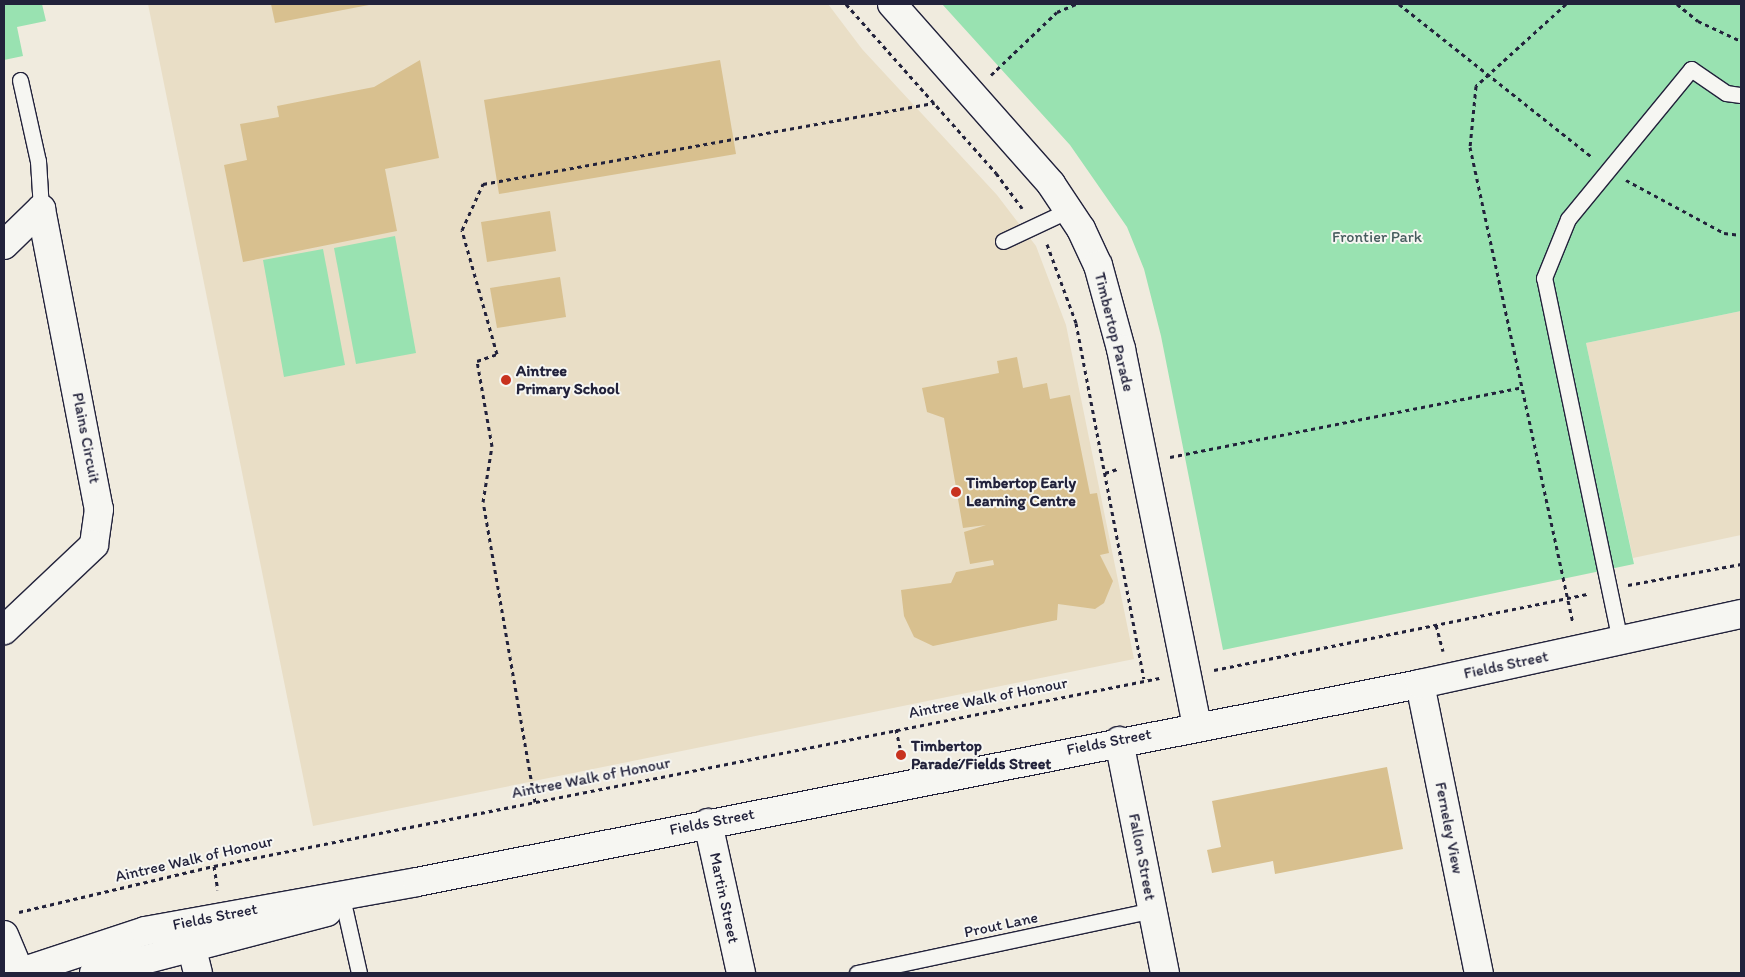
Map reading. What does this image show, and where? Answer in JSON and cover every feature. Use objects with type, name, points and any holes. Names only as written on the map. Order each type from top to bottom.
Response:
[{"type":"street","name":"Timbertop Parade","points":[[892,4],[971,93],[1069,210],[1110,298],[1197,726]]},
{"type":"street","points":[[4,245],[41,209]]},
{"type":"street","name":"Plains Circuit","points":[[4,630],[94,545],[99,509],[41,209]]},
{"type":"street","name":"Fields Street","points":[[19,973],[87,948],[189,935],[418,882],[1119,741],[1420,684],[1741,614]]},
{"type":"street","name":"Ferneley View","points":[[1420,684],[1478,973]]},
{"type":"street","name":"Fallon Street","points":[[1119,741],[1165,973]]},
{"type":"street","name":"Martin Street","points":[[708,823],[741,973]]},
{"type":"street","points":[[8,924],[19,973]]},
{"type":"street","points":[[189,935],[198,973]]},
{"type":"street","name":"Fields Street","points":[[94,973],[189,935]]},
{"type":"lane","points":[[1620,641],[1544,278],[1568,220],[1691,69],[1726,93],[1741,95]]},
{"type":"lane","name":"Plains Circuit","points":[[20,80],[38,161],[41,209]]},
{"type":"lane","points":[[1003,241],[1069,210]]},
{"type":"lane","points":[[342,900],[359,973]]},
{"type":"lane","name":"Prout Lane","points":[[857,973],[1153,910]]},
{"type":"path","points":[[846,4],[996,173],[1046,242],[1076,323],[1144,680]]},
{"type":"path","points":[[971,93],[1057,12],[1076,4]]},
{"type":"path","points":[[1399,4],[1490,72],[1608,170],[1724,233],[1741,235]]},
{"type":"path","points":[[1566,4],[1476,86],[1470,147],[1579,650]]},
{"type":"path","points":[[1676,4],[1698,21],[1741,41]]},
{"type":"path","points":[[535,802],[483,502],[492,446],[477,361],[497,354],[462,230],[483,184],[935,103]]},
{"type":"path","points":[[1105,473],[1144,462],[1522,386]]},
{"type":"path","name":"Aintree Walk of Honour","points":[[8,924],[214,866],[1144,680],[1186,675],[1568,598],[1609,588],[1741,564]]},
{"type":"shaded area","name":"Aintree Primary School","points":[[148,4],[828,4],[862,49],[997,195],[1036,246],[1066,325],[1134,659],[313,826]]},
{"type":"shaded area","points":[[1741,311],[1741,535],[1633,558],[1586,343]]},
{"type":"green space","points":[[4,4],[42,4],[46,21],[17,27],[23,56],[4,60]]},
{"type":"green space","name":"Frontier Park","points":[[942,4],[1741,4],[1741,311],[1586,343],[1634,564],[1223,650],[1161,336],[1144,269],[1127,227],[1070,145]]},
{"type":"green space","points":[[395,236],[416,353],[356,364],[334,248]]},
{"type":"green space","points":[[323,249],[345,365],[284,377],[263,260]]},
{"type":"building","points":[[271,4],[369,4],[369,5],[275,23]]},
{"type":"building","points":[[420,60],[439,158],[385,169],[397,231],[243,262],[224,165],[247,160],[240,124],[279,117],[277,106],[374,87]]},
{"type":"building","points":[[720,60],[736,154],[499,194],[484,100]]},
{"type":"building","points":[[550,211],[556,251],[487,262],[481,222]]},
{"type":"building","points":[[560,277],[566,317],[497,328],[490,288]]},
{"type":"building","points":[[1017,357],[1023,388],[1047,383],[1050,399],[1070,395],[1090,494],[1097,493],[1109,553],[1100,555],[1113,581],[1104,603],[1095,609],[1058,604],[1057,620],[933,646],[914,637],[904,616],[901,590],[951,583],[956,572],[994,565],[993,560],[970,564],[964,532],[986,525],[963,528],[944,418],[927,412],[922,388],[999,373],[997,361]]},
{"type":"building","points":[[1387,767],[1403,849],[1275,874],[1273,861],[1212,873],[1207,850],[1221,847],[1212,801]]},
{"type":"place","name":"Aintree Primary School","points":[[506,380]]},
{"type":"place","name":"Timbertop Early Learning Centre","points":[[956,492]]},
{"type":"place","name":"Timbertop Parade/Fields Street","points":[[901,755]]}]
